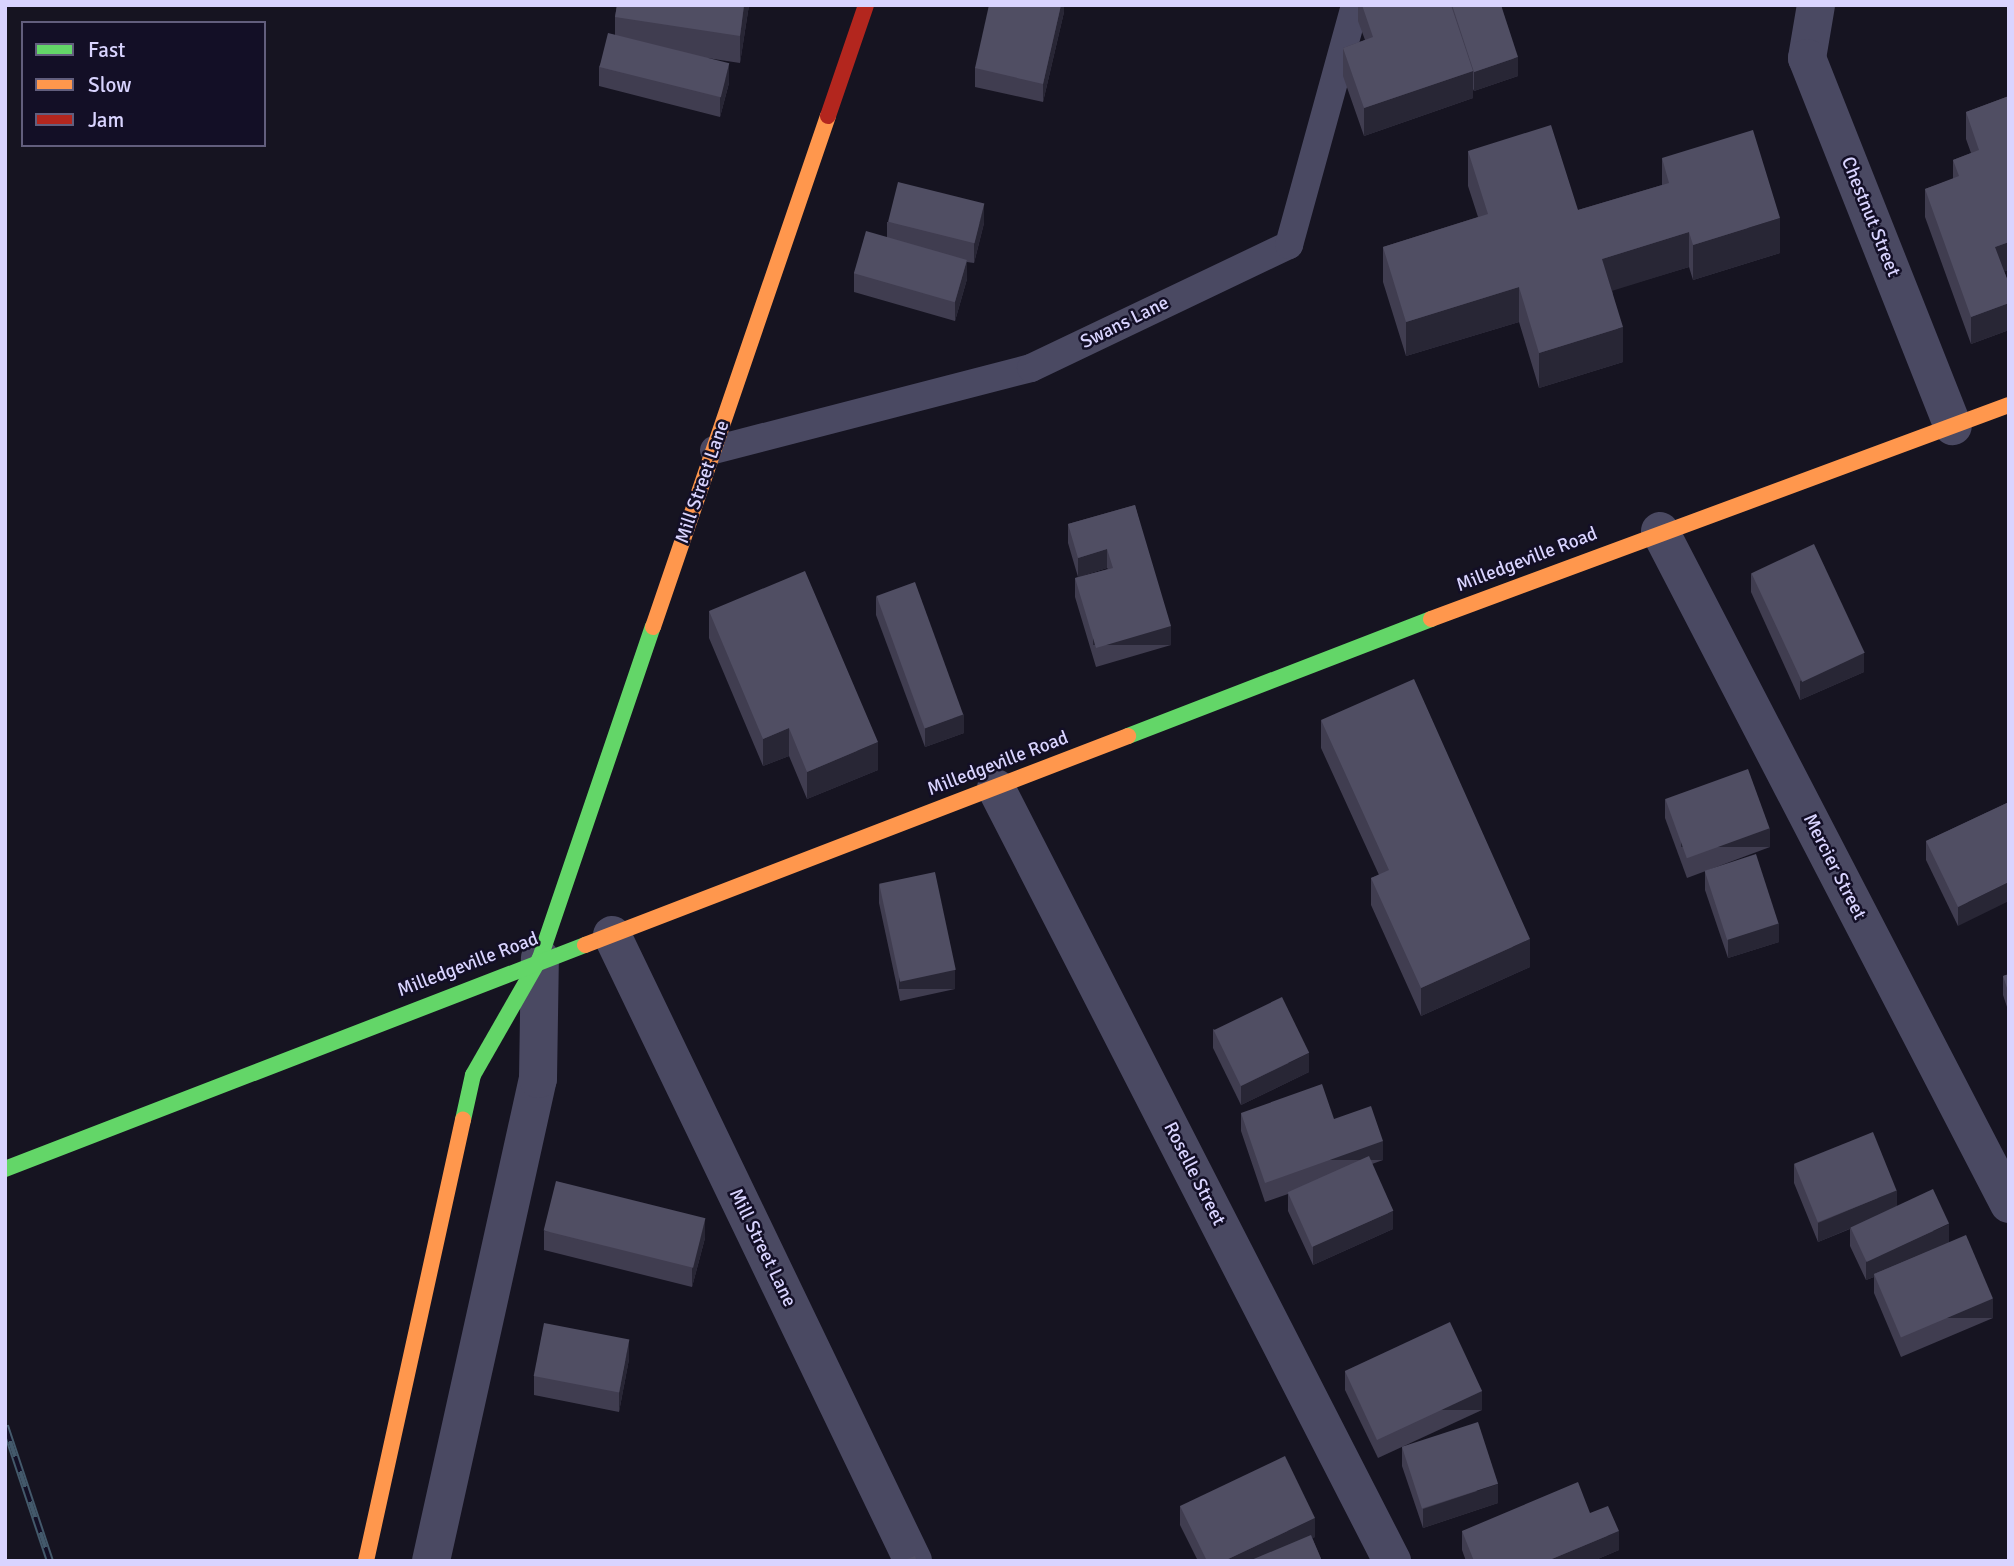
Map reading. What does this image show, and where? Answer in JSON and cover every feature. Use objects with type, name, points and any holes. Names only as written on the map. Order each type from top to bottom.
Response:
[{"type":"main road","name":"Mill Street Lane","points":[[366,1561],[473,1075],[540,958],[866,5]]},
{"type":"main road","name":"Milledgeville Road","points":[[5,1168],[540,958],[612,935],[1660,531],[2009,405]]},
{"type":"street","name":"Chestnut Street","points":[[1816,5],[1807,58],[1953,426]]},
{"type":"street","name":"Mercier Street","points":[[1660,531],[2009,1203]]},
{"type":"street","name":"Roselle Street","points":[[996,788],[1392,1561]]},
{"type":"street","name":"Mill Street Lane","points":[[612,935],[913,1561]]},
{"type":"street","name":"Mill Street Lane","points":[[431,1561],[538,1079],[540,958]]},
{"type":"lane","name":"Swans Lane","points":[[714,450],[1031,368],[1289,244],[1355,5]]},
{"type":"building","points":[[617,5],[744,5],[740,36],[615,17]]},
{"type":"building","points":[[989,5],[1061,5],[1043,84],[975,68]]},
{"type":"building","points":[[1362,5],[1451,5],[1473,71],[1364,108],[1343,48],[1373,37]]},
{"type":"building","points":[[1452,5],[1501,5],[1518,57],[1474,72]]},
{"type":"building","points":[[608,33],[729,63],[721,97],[600,67]]},
{"type":"building","points":[[2009,96],[2009,242],[1995,247],[2009,284],[2009,303],[1971,317],[1925,189],[1959,176],[1953,160],[1979,150],[1966,112]]},
{"type":"building","points":[[1551,125],[1578,210],[1669,183],[1662,158],[1753,130],[1780,218],[1693,245],[1689,232],[1602,259],[1623,327],[1539,353],[1519,287],[1406,322],[1383,247],[1488,214],[1468,151]]},
{"type":"building","points":[[898,182],[984,204],[974,243],[888,222]]},
{"type":"building","points":[[866,231],[967,260],[955,302],[854,273]]},
{"type":"building","points":[[1135,505],[1171,626],[1096,648],[1075,578],[1113,568],[1107,549],[1078,558],[1068,524]]},
{"type":"building","points":[[1814,544],[1865,653],[1802,682],[1751,573]]},
{"type":"building","points":[[805,571],[878,742],[807,772],[789,728],[763,739],[709,611]]},
{"type":"building","points":[[915,582],[963,714],[925,729],[876,596]]},
{"type":"building","points":[[1414,679],[1530,939],[1421,988],[1371,878],[1389,870],[1321,720]]},
{"type":"building","points":[[1748,769],[1770,828],[1687,858],[1665,799]]},
{"type":"building","points":[[2009,802],[2009,882],[1958,907],[1926,841]]},
{"type":"building","points":[[1756,854],[1779,923],[1727,940],[1705,871]]},
{"type":"building","points":[[935,872],[956,970],[900,982],[879,884]]},
{"type":"building","points":[[2009,974],[2009,994],[2003,976]]},
{"type":"building","points":[[1282,997],[1309,1053],[1241,1086],[1214,1030]]},
{"type":"building","points":[[1322,1084],[1334,1119],[1371,1106],[1383,1141],[1265,1183],[1241,1113]]},
{"type":"building","points":[[1873,1132],[1897,1190],[1818,1222],[1794,1164]]},
{"type":"building","points":[[1369,1156],[1393,1211],[1312,1247],[1288,1192]]},
{"type":"building","points":[[556,1181],[705,1218],[693,1268],[544,1230]]},
{"type":"building","points":[[1933,1189],[1949,1223],[1867,1262],[1851,1227]]},
{"type":"building","points":[[1966,1235],[1993,1299],[1901,1338],[1874,1274]]},
{"type":"building","points":[[1450,1322],[1482,1391],[1377,1440],[1345,1371]]},
{"type":"building","points":[[544,1323],[629,1340],[619,1393],[534,1376]]},
{"type":"building","points":[[1478,1422],[1498,1484],[1422,1509],[1402,1447]]},
{"type":"building","points":[[1285,1456],[1315,1518],[1224,1561],[1207,1561],[1180,1506]]},
{"type":"building","points":[[1578,1482],[1590,1513],[1608,1506],[1619,1531],[1547,1561],[1474,1561],[1462,1531]]},
{"type":"building","points":[[1311,1535],[1322,1561],[1249,1561]]},
{"type":"building","points":[[915,1556],[917,1561],[902,1561]]},
{"type":"railway","points":[[5,1426],[50,1561]]},
{"type":"traffic: fast","points":[[1128,736],[1431,619]]},
{"type":"traffic: fast","points":[[463,1120],[473,1075],[540,958],[653,627]]},
{"type":"traffic: fast","points":[[5,1169],[585,945]]},
{"type":"traffic: slow","points":[[653,627],[828,116]]},
{"type":"traffic: slow","points":[[1431,619],[2009,405]]},
{"type":"traffic: slow","points":[[585,945],[1128,736]]},
{"type":"traffic: slow","points":[[366,1561],[463,1120]]},
{"type":"traffic: jam","points":[[828,116],[866,5]]}]
